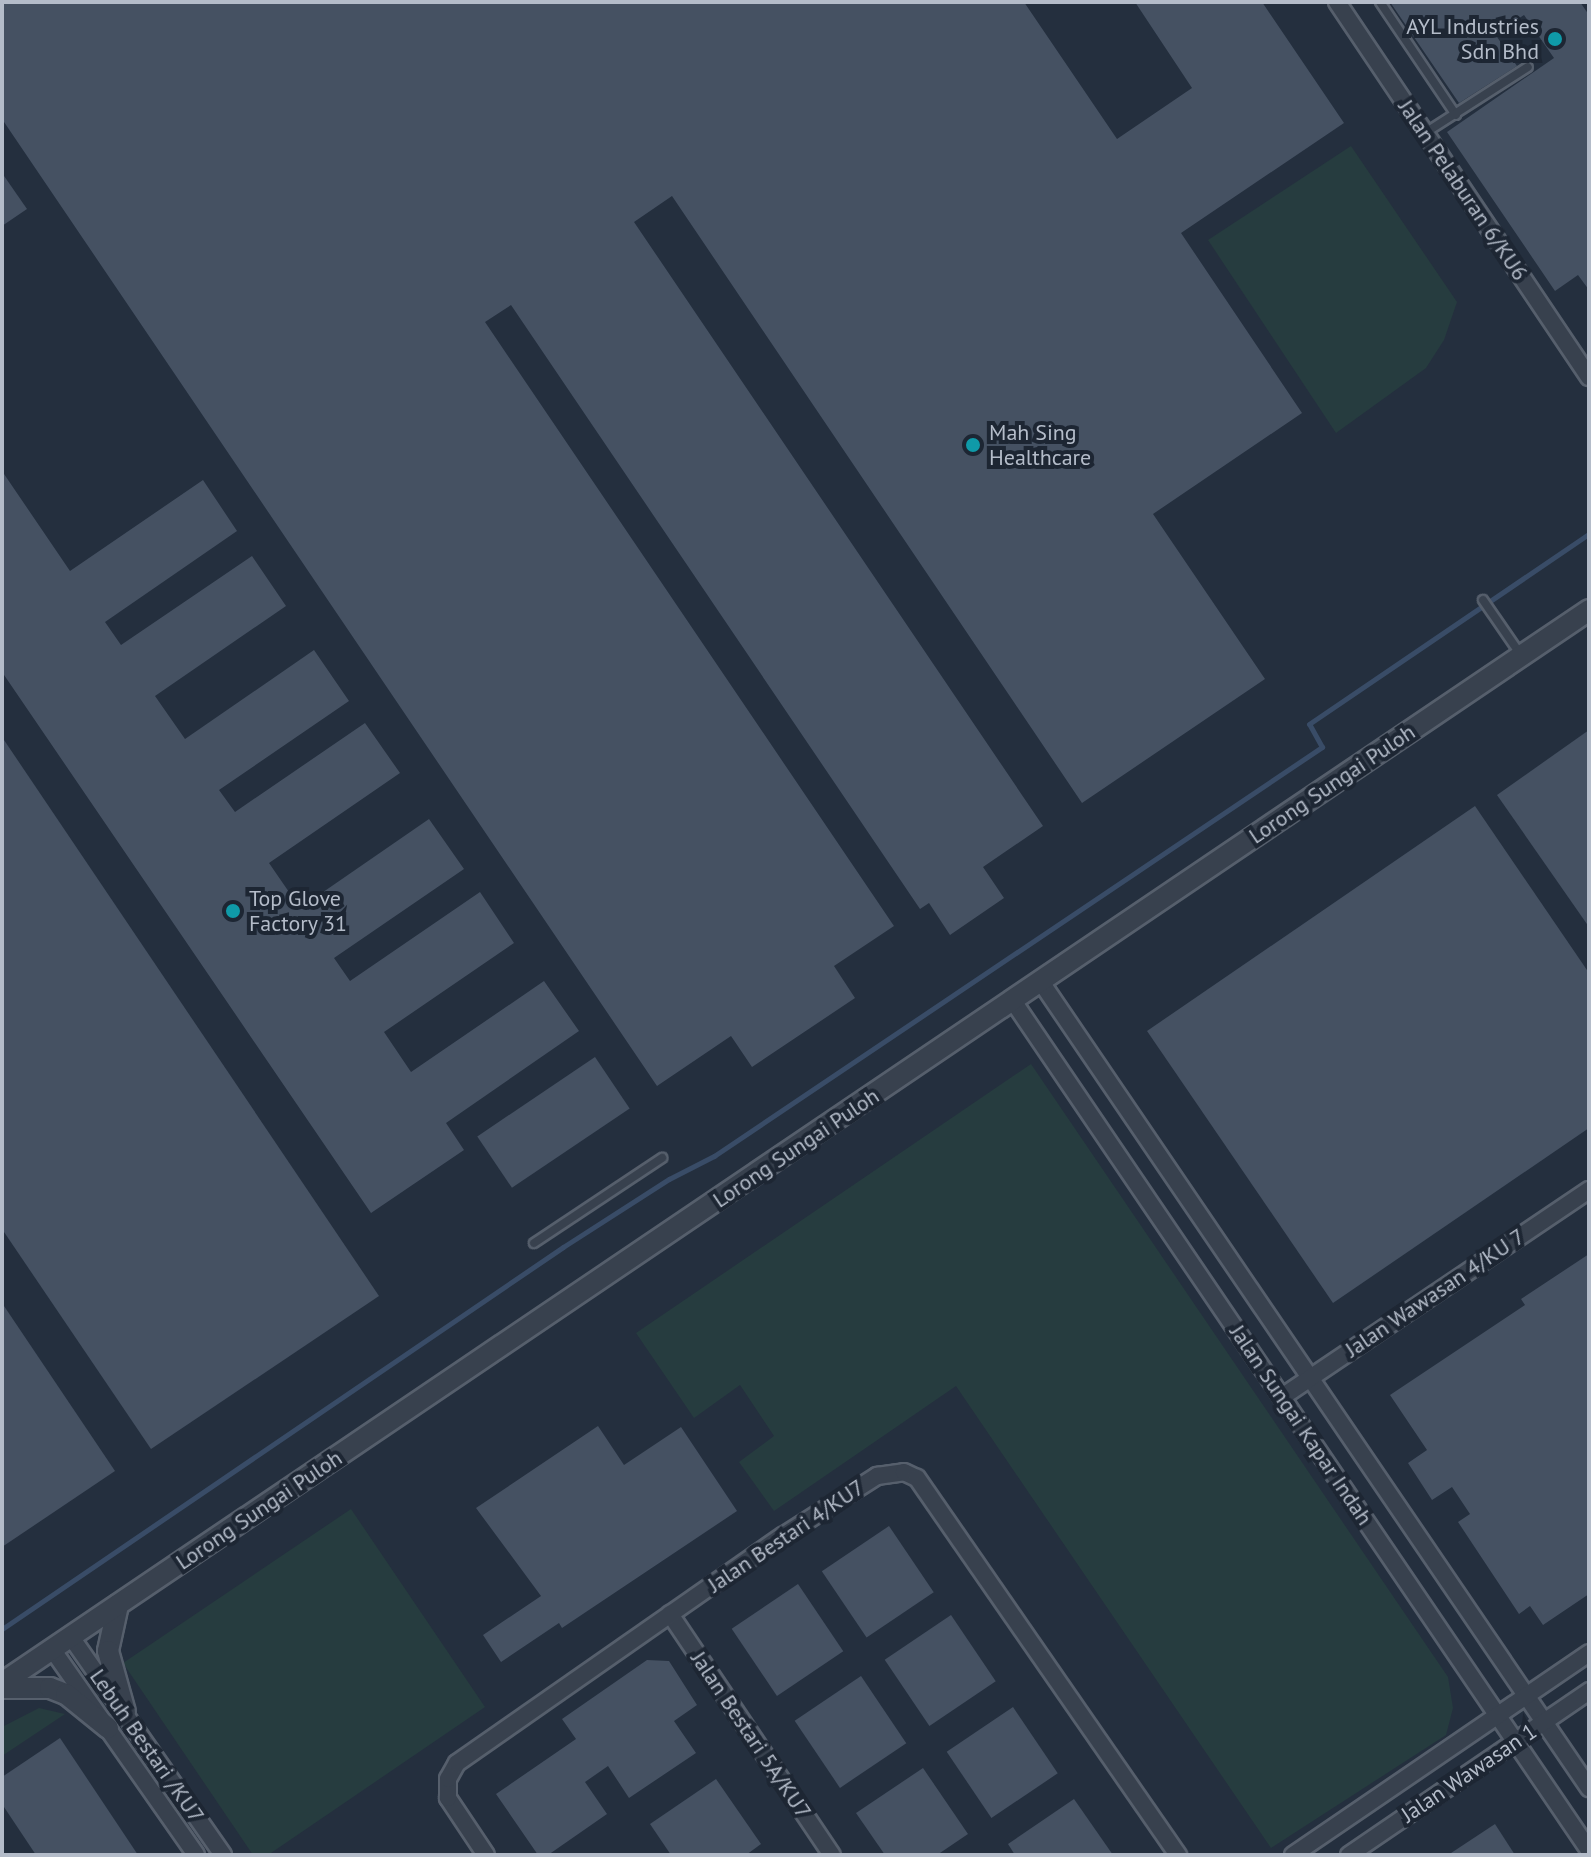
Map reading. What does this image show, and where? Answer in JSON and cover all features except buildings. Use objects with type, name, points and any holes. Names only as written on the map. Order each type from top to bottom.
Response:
[{"type":"street","name":"Jalan Pelaburan 6/KU6","points":[[1337,2],[1589,377]]},
{"type":"street","name":"Lorong Sungai Puloh","points":[[2,1686],[52,1649],[1589,610]]},
{"type":"street","name":"Jalan Sungai Kapar Indah","points":[[1041,982],[1589,1788]]},
{"type":"street","name":"Jalan Sungai Kapar Indah","points":[[1013,1001],[1589,1850]]},
{"type":"street","name":"Jalan Wawasan 4/KU 7","points":[[1282,1397],[1589,1190]]},
{"type":"street","name":"Jalan Bestari 4/KU7","points":[[486,1855],[448,1798],[448,1779],[457,1763],[670,1614],[877,1476],[904,1472],[917,1478],[1178,1855]]},
{"type":"street","points":[[118,1605],[108,1651],[125,1712]]},
{"type":"street","name":"Jalan Bestari 5A/KU7","points":[[670,1614],[832,1855]]},
{"type":"street","name":"Lebuh Bestari /KU7","points":[[71,1637],[223,1855]]},
{"type":"street","name":"Lebuh Bestari /KU7","points":[[52,1649],[196,1855]]},
{"type":"street","name":"Jalan Wawasan 1","points":[[1293,1855],[1589,1653]]},
{"type":"street","points":[[2,1686],[50,1688],[66,1694],[108,1728]]},
{"type":"street","name":"Jalan Wawasan 1","points":[[1349,1855],[1589,1691]]},
{"type":"lane","points":[[1380,2],[1456,115]]},
{"type":"lane","points":[[1424,134],[1528,67]]},
{"type":"lane","points":[[1483,600],[1521,655]]},
{"type":"lane","points":[[534,1243],[662,1158]]},
{"type":"green space","points":[[1351,146],[1457,302],[1444,340],[1426,368],[1336,433],[1208,240]]},
{"type":"green space","points":[[1031,1064],[1448,1677],[1453,1708],[1446,1735],[1271,1848],[956,1386],[774,1511],[739,1462],[774,1436],[740,1385],[694,1418],[636,1333]]},
{"type":"green space","points":[[351,1509],[485,1707],[268,1855],[253,1855],[123,1663]]},
{"type":"green space","points":[[39,1708],[65,1714],[2,1756],[2,1727]]},
{"type":"waterway","points":[[2,1629],[563,1247],[669,1179],[714,1156],[1322,747],[1309,724],[1589,534]]},
{"type":"place","name":"AYL Industries Sdn Bhd","points":[[1555,39]]},
{"type":"place","name":"Mah Sing Healthcare","points":[[973,445]]},
{"type":"place","name":"Top Glove Factory 31","points":[[233,911]]}]
